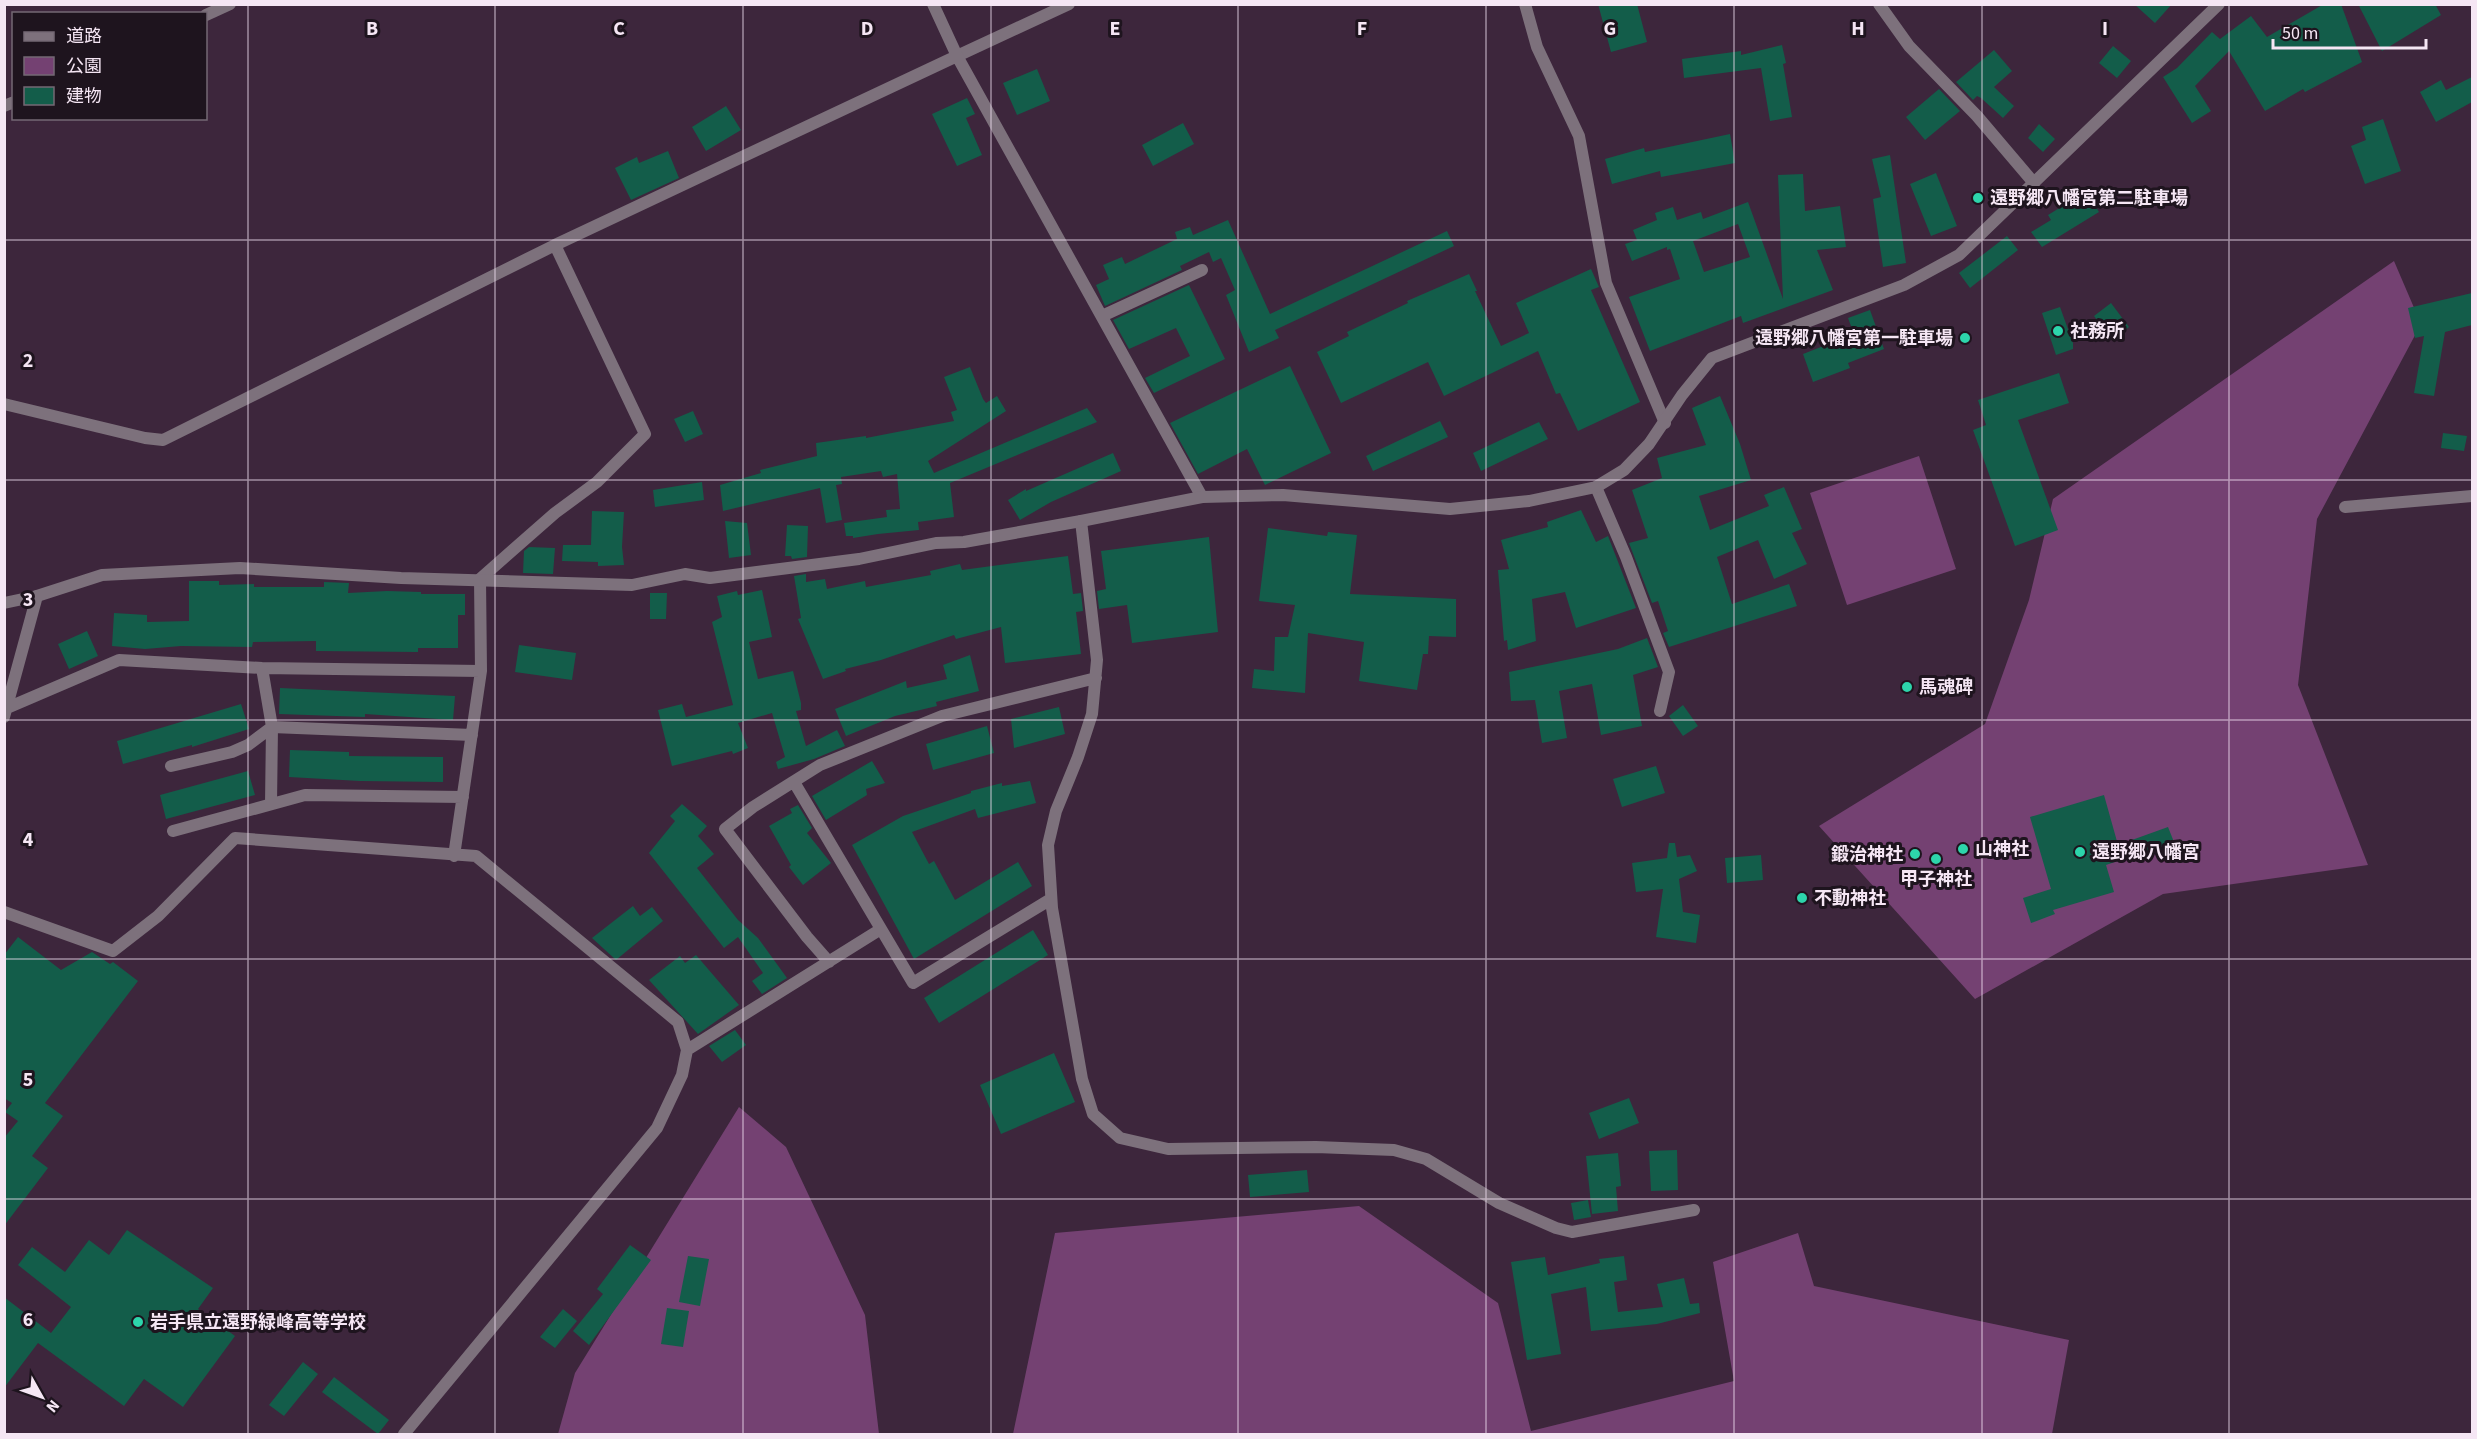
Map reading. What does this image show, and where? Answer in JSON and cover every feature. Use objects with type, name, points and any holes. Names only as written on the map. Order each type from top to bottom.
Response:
[{"type":"street","points":[[207,15],[230,4]]},
{"type":"street","points":[[933,4],[957,56],[1202,497]]},
{"type":"street","points":[[4,404],[145,438],[163,440],[555,245],[1069,4]]},
{"type":"street","points":[[1525,4],[1537,47],[1579,136],[1606,284],[1665,423]]},
{"type":"street","points":[[1879,4],[1909,46],[1977,116],[2034,183]]},
{"type":"street","points":[[4,603],[37,596],[102,575],[240,568],[401,578],[632,585],[685,574],[710,578],[859,559],[936,543],[964,542],[1081,521],[1202,497],[1283,495],[1450,509],[1529,501],[1596,487],[1624,470],[1665,423],[1682,395],[1712,358],[1904,285],[1959,255],[2219,4]]},
{"type":"street","points":[[454,856],[481,671],[480,579],[555,513],[597,482],[645,434],[555,245]]},
{"type":"street","points":[[1102,316],[1202,270]]},
{"type":"street","points":[[1596,487],[1626,557],[1669,672],[1660,711]]},
{"type":"street","points":[[2345,507],[2472,496]]},
{"type":"street","points":[[1081,521],[1097,660],[1096,678],[1092,714],[1078,758],[1056,811],[1048,845],[1051,899],[1082,1079],[1093,1114],[1120,1138],[1168,1149],[1316,1147],[1394,1150],[1426,1159],[1499,1203],[1556,1228],[1572,1232],[1694,1210]]},
{"type":"street","points":[[6,712],[37,596]]},
{"type":"street","points":[[6,712],[119,660],[262,668],[481,671]]},
{"type":"street","points":[[262,668],[272,727],[271,804]]},
{"type":"street","points":[[829,962],[807,937],[725,829],[753,807],[820,765],[942,716],[1096,678]]},
{"type":"street","points":[[171,766],[232,752],[248,745],[272,727],[472,735]]},
{"type":"street","points":[[794,782],[913,982],[1051,899]]},
{"type":"street","points":[[173,831],[305,795],[463,797]]},
{"type":"street","points":[[4,912],[113,951],[158,916],[235,838],[476,856],[678,1022],[687,1050],[682,1075],[657,1128],[404,1434]]},
{"type":"street","points":[[687,1050],[881,929]]},
{"type":"green space","points":[[2394,261],[2421,324],[2317,519],[2298,685],[2368,865],[2163,894],[1975,999],[1819,826],[1985,724],[2029,600],[2053,499]]},
{"type":"green space","points":[[1919,456],[1956,569],[1847,605],[1810,493]]},
{"type":"green space","points":[[739,1107],[786,1147],[865,1315],[879,1434],[558,1434],[575,1373]]},
{"type":"green space","points":[[1359,1206],[1498,1303],[1531,1431],[1734,1381],[1713,1262],[1798,1233],[1814,1286],[2069,1340],[2052,1434],[1013,1434],[1055,1233]]},
{"type":"building","points":[[1598,4],[1637,4],[1647,42],[1611,52]]},
{"type":"building","points":[[2134,4],[2172,4],[2155,23]]},
{"type":"building","points":[[2324,4],[2341,4],[2362,62],[2305,92],[2303,89],[2265,111],[2229,51],[2195,86],[2211,111],[2192,123],[2163,77],[2177,68],[2212,32],[2220,39],[2251,16],[2267,37]]},
{"type":"building","points":[[2358,4],[2435,4],[2441,15],[2382,51]]},
{"type":"building","points":[[1782,45],[1792,117],[1770,121],[1761,68],[1684,78],[1682,59],[1741,51],[1741,55]]},
{"type":"building","points":[[2113,46],[2131,61],[2117,78],[2099,63]]},
{"type":"building","points":[[1994,50],[2012,71],[1994,87],[2014,106],[2003,118],[1981,98],[1977,96],[1973,100],[1956,82]]},
{"type":"building","points":[[1037,69],[1050,101],[1017,115],[1003,83]]},
{"type":"building","points":[[2472,77],[2472,102],[2436,122],[2420,92],[2441,80],[2446,90]]},
{"type":"building","points":[[1939,89],[1960,111],[1925,140],[1906,117]]},
{"type":"building","points":[[967,98],[975,114],[966,118],[982,155],[957,166],[932,114]]},
{"type":"building","points":[[726,106],[741,130],[706,151],[692,127]]},
{"type":"building","points":[[2383,119],[2401,171],[2365,184],[2351,146],[2366,140],[2362,127]]},
{"type":"building","points":[[1183,123],[1194,144],[1153,166],[1142,145]]},
{"type":"building","points":[[2039,124],[2055,139],[2043,152],[2028,138]]},
{"type":"building","points":[[1730,134],[1735,163],[1661,177],[1660,171],[1612,184],[1605,159],[1644,148],[1645,152]]},
{"type":"building","points":[[668,151],[679,178],[631,200],[615,168],[637,157],[639,163]]},
{"type":"building","points":[[1890,155],[1906,263],[1883,267],[1873,199],[1881,197],[1872,159]]},
{"type":"building","points":[[1936,173],[1957,226],[1931,236],[1910,184]]},
{"type":"building","points":[[1803,174],[1805,211],[1840,206],[1846,247],[1817,250],[1833,290],[1743,323],[1741,316],[1650,351],[1629,297],[1680,279],[1670,249],[1667,250],[1667,247],[1632,261],[1625,244],[1637,240],[1633,230],[1657,220],[1655,213],[1673,207],[1677,220],[1701,212],[1703,219],[1748,202],[1783,299],[1778,175]],"holes":[[[1738,224],[1750,257],[1704,272],[1693,241]]]},
{"type":"building","points":[[2087,191],[2099,212],[2042,247],[2031,232],[2051,220],[2048,215]]},
{"type":"building","points":[[1228,220],[1270,314],[1447,231],[1454,246],[1275,330],[1279,338],[1249,352],[1226,295],[1235,290],[1221,258],[1213,262],[1209,252],[1180,266],[1182,270],[1105,306],[1096,285],[1109,279],[1103,265],[1122,257],[1125,264],[1177,239],[1175,232],[1190,227],[1193,235]]},
{"type":"building","points":[[2007,236],[2018,250],[1970,288],[1959,273]]},
{"type":"building","points":[[1591,269],[1599,287],[1591,290],[1640,402],[1578,431],[1560,393],[1556,394],[1538,351],[1444,396],[1428,362],[1341,403],[1317,352],[1349,336],[1347,332],[1408,303],[1407,301],[1469,274],[1501,346],[1529,333],[1516,303]]},
{"type":"building","points":[[1189,285],[1225,359],[1154,393],[1145,378],[1190,356],[1176,328],[1129,349],[1113,320]]},
{"type":"building","points":[[2472,293],[2472,325],[2445,332],[2434,396],[2414,393],[2424,336],[2415,338],[2408,308]]},
{"type":"building","points":[[2111,303],[2129,327],[2112,340],[2094,316]]},
{"type":"building","name":"社務所","points":[[2060,307],[2073,349],[2056,355],[2042,313]]},
{"type":"building","points":[[1870,310],[1884,349],[1848,363],[1850,368],[1813,382],[1803,354],[1854,334],[1848,318]]},
{"type":"building","points":[[1290,366],[1331,453],[1265,485],[1247,449],[1198,474],[1170,423]]},
{"type":"building","points":[[970,367],[986,403],[997,396],[1006,411],[928,461],[934,473],[1087,408],[1097,422],[950,483],[954,517],[918,522],[919,530],[853,538],[853,536],[846,536],[844,523],[887,517],[886,510],[900,509],[897,474],[883,477],[881,471],[841,477],[842,484],[836,485],[842,520],[826,523],[820,488],[723,511],[720,485],[761,473],[760,470],[817,456],[816,443],[866,436],[866,438],[954,421],[951,412],[957,410],[944,377]]},
{"type":"building","points":[[2059,373],[2069,403],[2018,420],[2058,530],[2015,546],[1973,430],[1986,425],[1978,400]]},
{"type":"building","points":[[1720,396],[1740,444],[1751,480],[1699,496],[1710,530],[1769,506],[1764,495],[1784,487],[1802,529],[1792,533],[1807,564],[1774,579],[1758,540],[1717,557],[1732,604],[1789,584],[1797,606],[1669,647],[1663,633],[1668,631],[1658,601],[1652,603],[1629,543],[1648,538],[1632,490],[1662,478],[1657,458],[1706,445],[1692,408]]},
{"type":"building","points":[[693,411],[703,434],[685,442],[674,419]]},
{"type":"building","points":[[1440,421],[1448,437],[1373,471],[1366,456]]},
{"type":"building","points":[[1539,422],[1548,439],[1481,471],[1473,453]]},
{"type":"building","points":[[2443,433],[2467,436],[2464,451],[2441,448]]},
{"type":"building","points":[[1113,453],[1121,471],[1051,502],[1020,520],[1008,500],[1026,489],[1026,491]]},
{"type":"building","points":[[702,482],[704,500],[655,507],[653,490]]},
{"type":"building","points":[[1581,510],[1596,542],[1608,536],[1636,608],[1576,628],[1565,592],[1532,599],[1536,641],[1508,650],[1507,640],[1504,641],[1498,570],[1509,569],[1501,540],[1548,527],[1547,522]]},
{"type":"building","points":[[592,511],[624,512],[622,547],[624,565],[598,566],[598,562],[562,561],[563,545],[591,545]]},
{"type":"building","points":[[725,521],[747,523],[751,555],[729,558]]},
{"type":"building","points":[[787,525],[808,526],[807,557],[792,559],[791,556],[785,556]]},
{"type":"building","points":[[1268,528],[1327,536],[1328,532],[1357,535],[1350,594],[1456,599],[1456,637],[1429,636],[1428,654],[1423,654],[1417,690],[1359,681],[1364,642],[1308,633],[1305,693],[1252,688],[1254,669],[1274,671],[1275,637],[1288,637],[1295,605],[1259,601]]},
{"type":"building","points":[[1209,537],[1218,632],[1132,643],[1127,605],[1099,609],[1097,591],[1106,589],[1101,551]]},
{"type":"building","points":[[529,547],[555,548],[553,574],[523,573],[524,551]]},
{"type":"building","points":[[1068,556],[1073,594],[1081,593],[1083,611],[1076,612],[1081,654],[1005,663],[1001,627],[956,639],[954,635],[881,660],[845,669],[846,671],[823,679],[798,619],[801,618],[794,576],[806,574],[806,582],[825,579],[827,589],[865,581],[866,587],[931,575],[930,571],[960,564],[962,570]]},
{"type":"building","points":[[189,581],[219,581],[219,585],[254,584],[254,587],[324,587],[324,582],[349,583],[348,593],[387,591],[465,594],[465,615],[458,615],[458,648],[418,648],[418,652],[316,651],[316,641],[253,642],[252,647],[181,646],[145,649],[112,646],[114,613],[147,615],[147,622],[189,621]]},
{"type":"building","points":[[762,590],[772,637],[749,642],[758,679],[793,671],[801,703],[801,710],[796,711],[806,746],[837,730],[845,746],[814,759],[778,769],[776,762],[785,757],[772,713],[738,723],[748,748],[733,754],[732,751],[672,766],[658,710],[682,704],[686,717],[733,705],[712,622],[722,617],[717,596],[737,591],[738,595]]},
{"type":"building","points":[[650,593],[667,593],[666,619],[650,619]]},
{"type":"building","points":[[87,631],[98,656],[69,669],[58,644]]},
{"type":"building","points":[[1647,638],[1658,667],[1633,675],[1642,726],[1601,735],[1592,684],[1559,691],[1567,738],[1542,743],[1535,700],[1511,701],[1509,672],[1618,649]]},
{"type":"building","points":[[519,645],[576,653],[572,680],[515,672]]},
{"type":"building","points":[[970,655],[979,691],[936,702],[937,706],[895,716],[846,736],[835,709],[906,681],[907,688],[947,679],[943,665]]},
{"type":"building","points":[[280,688],[455,696],[453,720],[365,714],[365,717],[279,714]]},
{"type":"building","points":[[241,704],[249,729],[192,747],[192,745],[123,764],[117,741]]},
{"type":"building","points":[[1683,705],[1698,726],[1683,736],[1669,716]]},
{"type":"building","points":[[1059,707],[1065,734],[1014,748],[1011,719]]},
{"type":"building","points":[[987,726],[994,753],[933,770],[926,744]]},
{"type":"building","points":[[290,750],[349,752],[349,756],[443,757],[443,782],[289,777]]},
{"type":"building","points":[[872,761],[885,783],[866,789],[867,795],[826,820],[812,796]]},
{"type":"building","points":[[1656,766],[1665,793],[1622,807],[1613,779]]},
{"type":"building","points":[[248,771],[255,795],[166,819],[160,795]]},
{"type":"building","points":[[1030,781],[1036,803],[978,818],[975,809],[912,832],[929,864],[934,861],[955,900],[1018,862],[1032,886],[914,959],[852,845],[903,816],[971,793],[971,791],[1002,783],[1002,786]]},
{"type":"building","name":"遠野郷八幡宮","points":[[2104,795],[2118,845],[2168,827],[2174,842],[2106,865],[2114,892],[2053,910],[2055,914],[2031,923],[2023,898],[2051,889],[2030,817]]},
{"type":"building","points":[[682,804],[707,826],[698,836],[714,854],[697,868],[738,920],[758,938],[787,978],[762,994],[752,981],[763,973],[738,937],[724,948],[649,853],[675,821],[670,816]]},
{"type":"building","points":[[798,805],[812,828],[807,833],[831,863],[803,885],[789,867],[791,865],[769,826],[792,813],[790,809]]},
{"type":"building","points":[[1669,843],[1675,843],[1677,857],[1690,855],[1697,871],[1679,879],[1683,912],[1700,915],[1696,943],[1656,937],[1663,889],[1636,892],[1632,863],[1667,858]]},
{"type":"building","points":[[1761,855],[1763,880],[1727,883],[1725,858]]},
{"type":"building","points":[[633,906],[640,916],[652,907],[663,921],[616,960],[592,938]]},
{"type":"building","points":[[1033,930],[1048,955],[939,1023],[924,998]]},
{"type":"building","points":[[18,937],[61,970],[92,952],[110,964],[113,962],[138,981],[45,1103],[63,1116],[32,1156],[48,1168],[4,1226],[4,1138],[18,1121],[5,1112],[12,1103],[4,1098],[4,955]]},
{"type":"building","points":[[696,955],[739,1005],[698,1034],[649,980],[680,956],[685,963]]},
{"type":"building","points":[[735,1030],[746,1045],[722,1062],[709,1046]]},
{"type":"building","points":[[1054,1053],[1075,1102],[1001,1134],[980,1085]]},
{"type":"building","points":[[1629,1098],[1639,1123],[1599,1139],[1589,1113]]},
{"type":"building","points":[[1677,1150],[1678,1190],[1651,1191],[1649,1151]]},
{"type":"building","points":[[1618,1153],[1621,1186],[1616,1187],[1618,1211],[1592,1214],[1586,1156]]},
{"type":"building","points":[[1307,1170],[1309,1192],[1250,1197],[1248,1175]]},
{"type":"building","points":[[1588,1200],[1591,1217],[1574,1220],[1571,1203]]},
{"type":"building","name":"岩手県立遠野緑峰高等学校","points":[[127,1230],[213,1288],[198,1309],[235,1336],[183,1407],[144,1379],[124,1406],[38,1343],[4,1388],[4,1297],[51,1333],[71,1307],[18,1265],[32,1247],[65,1272],[89,1240],[109,1255]]},
{"type":"building","points":[[630,1245],[651,1260],[589,1345],[573,1331],[603,1294],[597,1289]]},
{"type":"building","points":[[688,1256],[709,1259],[700,1306],[679,1302]]},
{"type":"building","points":[[1624,1256],[1627,1280],[1614,1282],[1618,1312],[1663,1307],[1657,1284],[1684,1278],[1690,1304],[1699,1303],[1700,1313],[1657,1324],[1591,1331],[1586,1287],[1551,1294],[1561,1354],[1527,1360],[1511,1262],[1545,1257],[1548,1275],[1600,1263],[1599,1259]]},
{"type":"building","points":[[667,1308],[689,1311],[683,1347],[661,1344]]},
{"type":"building","points":[[563,1309],[577,1321],[555,1348],[540,1337]]},
{"type":"building","points":[[303,1362],[318,1374],[284,1416],[269,1405]]},
{"type":"building","points":[[334,1377],[389,1420],[378,1434],[322,1392]]},
{"type":"place","name":"遠野郷八幡宮第二駐車場","points":[[1978,198]]},
{"type":"place","name":"社務所","points":[[2058,331]]},
{"type":"place","name":"遠野郷八幡宮第一駐車場","points":[[1965,338]]},
{"type":"place","name":"馬魂碑","points":[[1907,687]]},
{"type":"place","name":"山神社","points":[[1963,849]]},
{"type":"place","name":"遠野郷八幡宮","points":[[2080,852]]},
{"type":"place","name":"鍛治神社","points":[[1915,854]]},
{"type":"place","name":"甲子神社","points":[[1936,859]]},
{"type":"place","name":"不動神社","points":[[1802,898]]},
{"type":"place","name":"岩手県立遠野緑峰高等学校","points":[[138,1322]]}]
